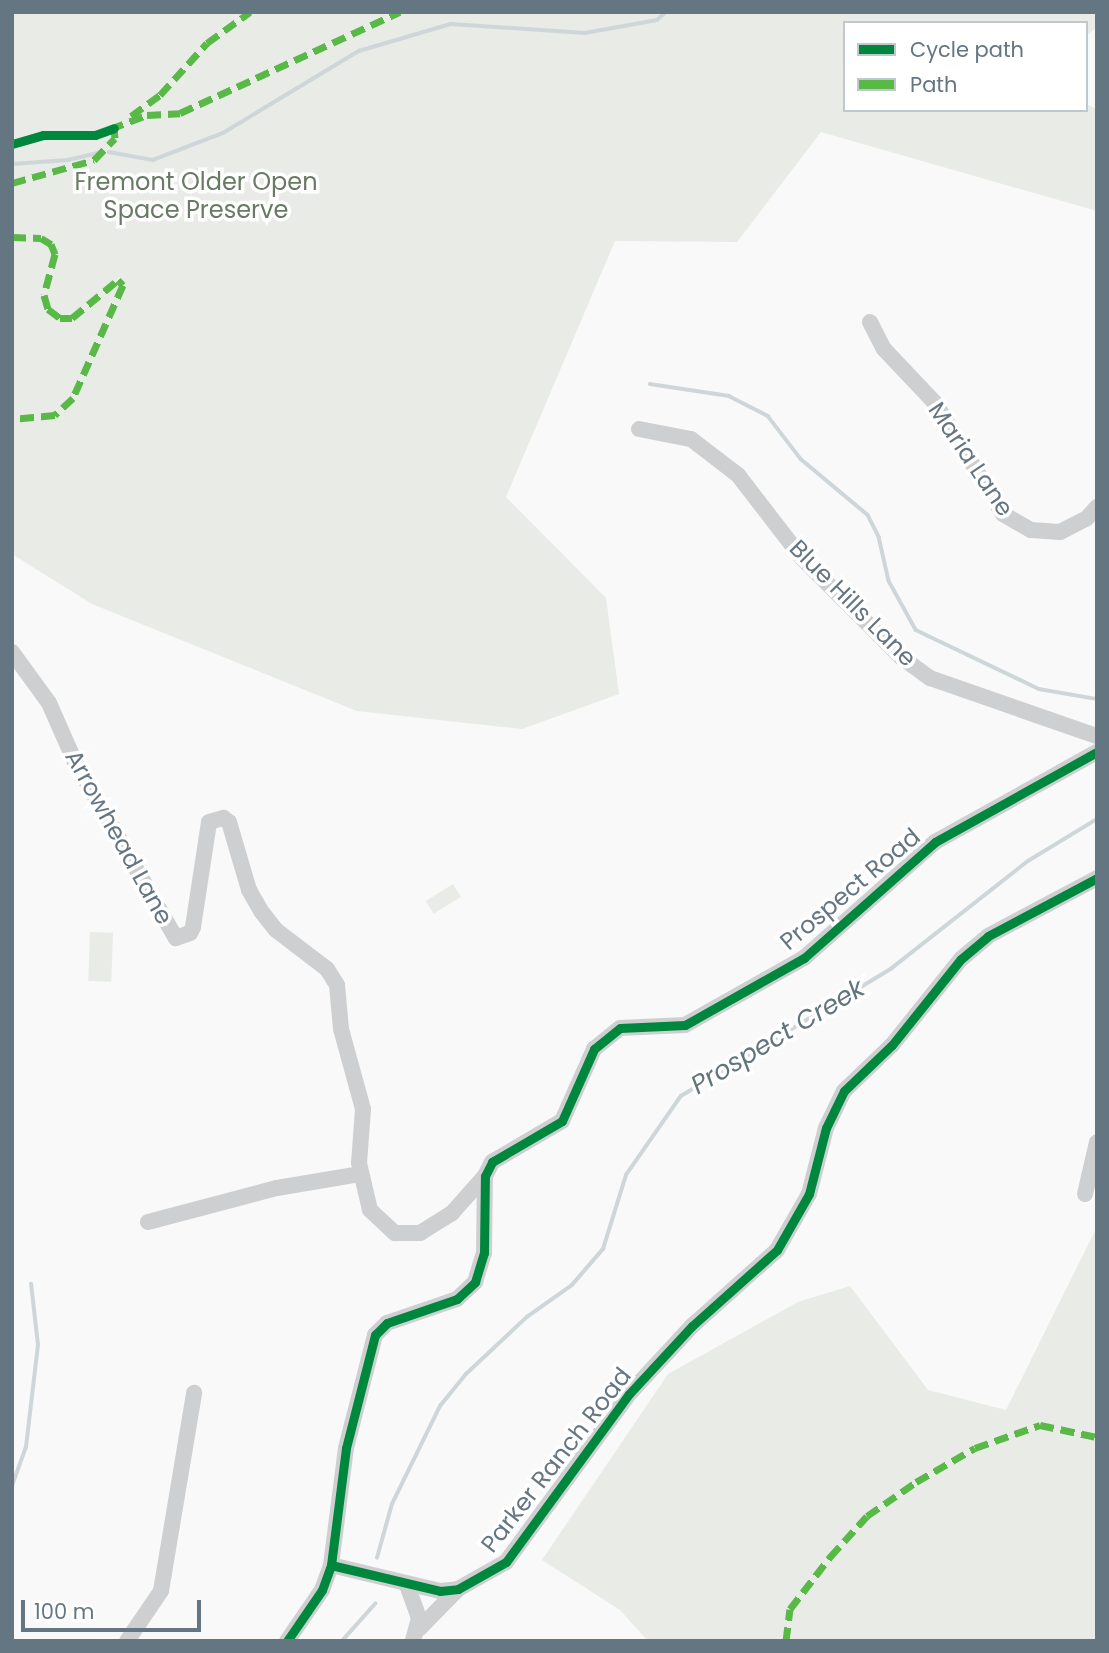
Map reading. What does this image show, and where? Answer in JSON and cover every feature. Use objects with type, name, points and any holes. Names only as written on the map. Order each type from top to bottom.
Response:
[{"type":"street","name":"Maria Lane","points":[[870,322],[884,349],[935,404],[1003,514],[1031,530],[1060,532],[1097,507]]},
{"type":"street","name":"Blue Hills Lane","points":[[639,429],[691,439],[738,475],[803,558],[901,657],[930,678],[1097,736]]},
{"type":"street","name":"Arrowhead Lane","points":[[12,652],[49,704],[75,762],[176,937],[190,933],[193,926],[209,822],[216,818],[229,822],[249,890],[261,911],[276,930],[327,969],[337,985],[341,1029],[363,1109],[361,1174],[370,1210],[395,1233],[408,1236],[452,1213],[485,1176]]},
{"type":"street","name":"Prospect Road","points":[[485,1176],[492,1162],[562,1121],[594,1049],[609,1034],[620,1028],[685,1024],[804,958],[935,842],[1097,752]]},
{"type":"street","name":"Parker Ranch Road","points":[[416,1635],[458,1589],[506,1562],[629,1394],[692,1326],[777,1250],[809,1194],[826,1128],[844,1091],[892,1045],[961,958],[988,936],[1097,878]]},
{"type":"street","points":[[1085,1194],[1097,1142]]},
{"type":"street","points":[[148,1222],[278,1188],[361,1174]]},
{"type":"street","points":[[287,1641],[318,1597],[331,1565],[346,1448],[375,1335],[387,1323],[457,1299],[475,1282],[484,1254],[485,1176]]},
{"type":"street","points":[[127,1641],[161,1591],[194,1393]]},
{"type":"street","name":"Parker Ranch Road","points":[[331,1565],[407,1585],[440,1591],[458,1589]]},
{"type":"street","points":[[407,1585],[416,1635]]},
{"type":"green space","name":"Fremont Older Open Space Preserve","points":[[12,12],[1097,12],[1097,27],[1088,34],[1088,21],[843,21],[843,112],[1088,112],[1088,105],[1097,109],[1097,211],[821,132],[737,242],[615,241],[506,497],[606,598],[619,694],[522,729],[357,711],[92,604],[12,554]]},
{"type":"green space","points":[[453,884],[461,897],[434,914],[426,901]]},
{"type":"green space","points":[[90,932],[113,933],[111,982],[88,981]]},
{"type":"green space","points":[[1097,1227],[1097,1641],[648,1641],[620,1610],[542,1560],[668,1374],[798,1302],[850,1286],[928,1390],[1006,1410]]},
{"type":"waterway","points":[[109,152],[153,160],[223,133],[359,51],[451,24],[585,33],[657,20],[666,12]]},
{"type":"waterway","points":[[12,164],[68,160],[103,152]]},
{"type":"waterway","points":[[650,384],[729,396],[768,416],[801,459],[868,515],[879,537],[889,581],[916,630],[1039,689],[1097,699]]},
{"type":"waterway","name":"Prospect Creek","points":[[377,1558],[392,1504],[440,1406],[466,1374],[527,1317],[572,1285],[603,1249],[626,1175],[681,1096],[892,968],[1028,861],[1097,819]]},
{"type":"waterway","points":[[12,1486],[26,1447],[38,1345],[31,1284]]},
{"type":"waterway","name":"Prospect Creek","points":[[342,1641],[375,1604]]},
{"type":"marked path","points":[[131,116],[160,95],[207,43],[250,12]]},
{"type":"marked path","points":[[110,129],[147,115],[180,113],[400,12]]},
{"type":"marked path","points":[[12,183],[94,160],[115,138],[114,128]]},
{"type":"marked path","points":[[12,237],[41,238],[51,244],[55,254],[44,295],[48,309],[60,318],[72,318],[118,280],[123,285],[73,398],[55,415],[12,419]]},
{"type":"marked path","points":[[786,1641],[790,1609],[830,1557],[867,1516],[916,1482],[975,1448],[1040,1425],[1097,1437]]},
{"type":"cycle path","points":[[12,144],[43,135],[95,135],[114,128]]},
{"type":"cycle path","points":[[287,1641],[322,1590],[331,1565],[346,1448],[375,1335],[387,1323],[457,1299],[475,1282],[484,1253],[485,1176],[492,1162],[562,1121],[594,1049],[620,1028],[685,1025],[804,958],[935,842],[1097,752]]},
{"type":"cycle path","points":[[331,1565],[440,1591],[458,1589],[506,1562],[629,1394],[692,1326],[777,1250],[809,1194],[826,1128],[844,1091],[892,1045],[961,959],[988,936],[1097,878]]}]
